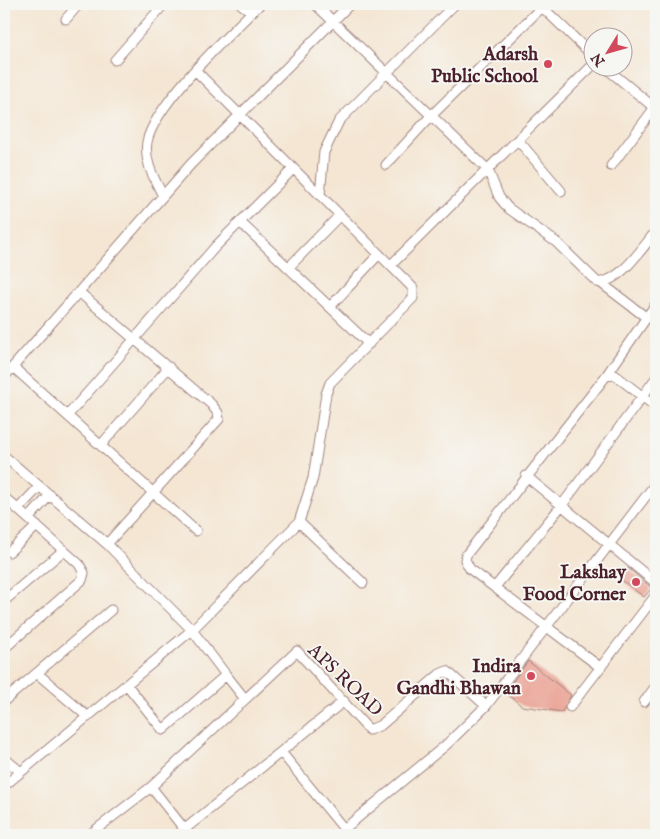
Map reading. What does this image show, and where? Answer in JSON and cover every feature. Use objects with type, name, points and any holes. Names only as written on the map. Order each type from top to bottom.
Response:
[{"type":"street","points":[[66,19],[79,4]]},
{"type":"street","points":[[116,60],[164,4]]},
{"type":"street","points":[[241,4],[252,12]]},
{"type":"street","points":[[163,196],[149,169],[148,141],[166,106],[195,70],[260,4]]},
{"type":"street","points":[[315,4],[388,73],[430,117],[488,170],[499,197],[508,208],[556,242],[589,276],[647,318]]},
{"type":"street","points":[[4,377],[80,293],[163,196],[350,4]]},
{"type":"street","points":[[320,195],[324,152],[338,121],[388,73],[454,4]]},
{"type":"street","points":[[386,165],[430,117],[540,5],[582,45]]},
{"type":"street","points":[[4,786],[192,630],[299,522],[313,478],[326,394],[330,383],[414,298],[411,284],[239,116],[195,70]]},
{"type":"street","points":[[391,265],[582,76]]},
{"type":"street","points":[[611,166],[656,108],[618,78]]},
{"type":"street","points":[[518,140],[561,191]]},
{"type":"street","points":[[68,415],[240,222],[293,169]]},
{"type":"street","points":[[288,268],[340,215]]},
{"type":"street","points":[[240,222],[369,344]]},
{"type":"street","points":[[601,283],[610,281],[619,274],[656,231]]},
{"type":"street","points":[[330,307],[379,254]]},
{"type":"street","points":[[80,293],[136,338],[211,404],[218,413],[218,419],[107,544]]},
{"type":"street","points":[[600,667],[470,569],[465,560],[466,555],[526,476],[606,376],[656,304]]},
{"type":"street","points":[[13,367],[154,491],[196,531]]},
{"type":"street","points":[[101,445],[169,367]]},
{"type":"street","points":[[606,376],[615,375],[656,407]]},
{"type":"street","points":[[495,588],[562,505],[656,378]]},
{"type":"street","points":[[4,456],[107,544],[192,630],[245,699]]},
{"type":"street","points":[[526,476],[656,583]]},
{"type":"street","points":[[281,752],[347,832],[446,745],[486,706],[656,483]]},
{"type":"street","points":[[18,509],[39,486]]},
{"type":"street","points":[[29,518],[50,495]]},
{"type":"street","points":[[4,497],[79,564],[84,573],[82,580],[8,645],[4,645]]},
{"type":"street","points":[[299,522],[363,584]]},
{"type":"street","points":[[9,552],[37,526]]},
{"type":"street","points":[[4,601],[64,550]]},
{"type":"street","points":[[570,707],[656,595]]},
{"type":"street","points":[[4,701],[111,610]]},
{"type":"street","name":"APS ROAD","points":[[89,835],[151,787],[297,651],[369,730],[374,729],[440,674],[447,671],[486,706]]},
{"type":"street","points":[[38,674],[88,717]]},
{"type":"street","points":[[127,685],[163,730],[226,675]]},
{"type":"street","points":[[644,702],[656,686]]},
{"type":"street","points":[[151,787],[187,832],[344,701]]},
{"type":"street","points":[[4,758],[22,772]]},
{"type":"building","name":"Lakshay Food Corner","points":[[628,568],[652,588],[644,597],[619,578]]},
{"type":"building","name":"Indira Gandhi Bhawan","points":[[528,661],[571,695],[562,712],[522,706],[505,692]]},
{"type":"place","name":"Adarsh Public School","points":[[548,64]]},
{"type":"place","name":"Lakshay Food Corner","points":[[636,582]]},
{"type":"place","name":"Indira Gandhi Bhawan","points":[[531,676]]}]
